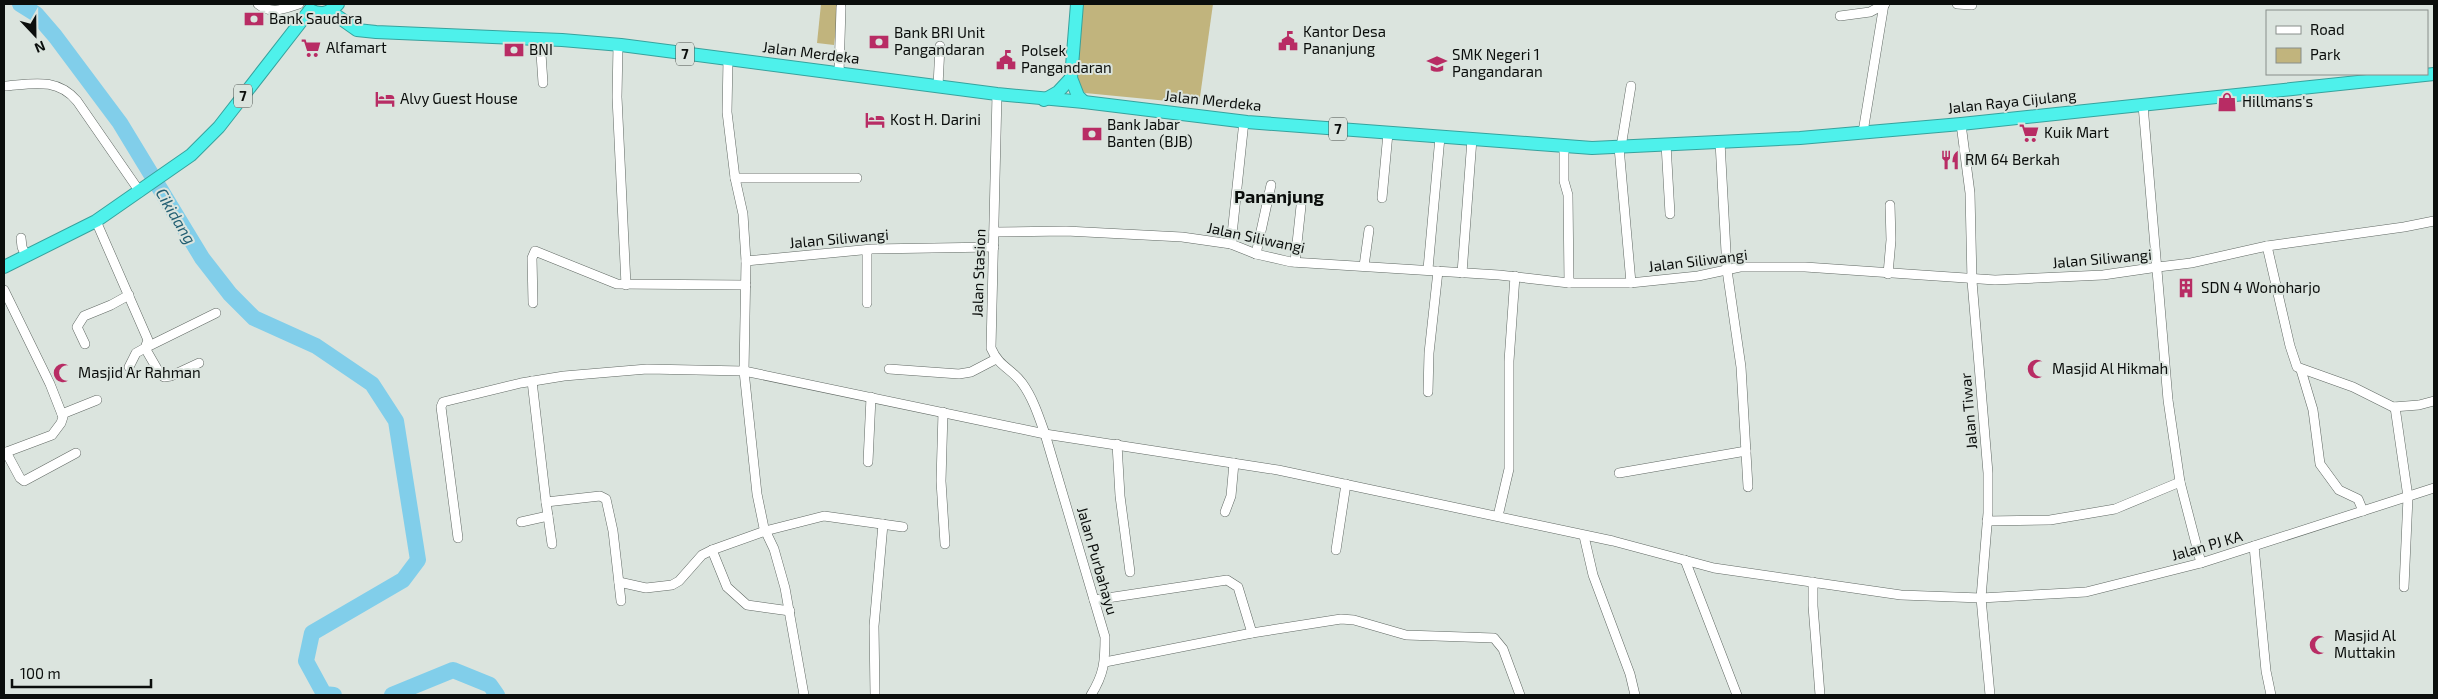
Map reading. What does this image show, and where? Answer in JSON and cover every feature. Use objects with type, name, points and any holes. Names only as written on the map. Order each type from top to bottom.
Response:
[{"type":"highway","points":[[1077,4],[1071,78],[1075,90],[1084,102]]},
{"type":"highway","name":"7","points":[[4,267],[96,221],[167,174],[191,155],[219,127],[305,6],[321,14],[334,8]]},
{"type":"highway","name":"Jalan Merdeka","points":[[334,8],[357,30],[439,36],[540,39],[618,45],[1044,100],[1084,102],[1244,121],[1592,148]]},
{"type":"highway","name":"Jalan Raya Cijulang","points":[[1592,148],[1720,142],[1961,124],[2425,75]]},
{"type":"highway","points":[[1044,100],[1058,92],[1071,78]]},
{"type":"street","points":[[258,4],[272,11],[305,6]]},
{"type":"street","points":[[1840,16],[1870,12],[1884,4]]},
{"type":"street","points":[[1863,132],[1884,4]]},
{"type":"street","points":[[1957,4],[1972,5]]},
{"type":"street","points":[[839,73],[841,7]]},
{"type":"street","points":[[540,39],[543,83]]},
{"type":"street","points":[[618,45],[617,97],[626,285]]},
{"type":"street","points":[[938,86],[940,46]]},
{"type":"street","points":[[728,59],[727,112],[735,178],[743,214],[746,261],[744,371],[757,494],[765,531],[779,566],[790,611],[804,695]]},
{"type":"street","points":[[4,86],[54,85],[70,92],[143,190]]},
{"type":"street","points":[[1631,86],[1620,147],[1631,283]]},
{"type":"street","name":"Jalan Stasion","points":[[996,359],[991,348],[997,94]]},
{"type":"street","points":[[2143,105],[2168,400],[2180,482],[2201,563]]},
{"type":"street","points":[[1232,244],[1244,121]]},
{"type":"street","name":"Jalan Tiwar","points":[[1961,124],[1970,193],[1972,280],[1988,473],[1987,520],[1981,598],[1990,695]]},
{"type":"street","points":[[1382,198],[1388,133]]},
{"type":"street","points":[[1428,270],[1440,137]]},
{"type":"street","points":[[1462,273],[1472,139]]},
{"type":"street","points":[[1720,142],[1727,270],[1741,360],[1748,488]]},
{"type":"street","points":[[1666,144],[1670,214]]},
{"type":"street","points":[[1564,146],[1564,181],[1568,195],[1569,283]]},
{"type":"street","points":[[735,178],[856,178]]},
{"type":"street","points":[[1256,254],[1271,185]]},
{"type":"street","points":[[1888,274],[1891,240],[1890,205]]},
{"type":"street","points":[[1295,262],[1301,206]]},
{"type":"street","points":[[96,221],[148,340],[145,348]]},
{"type":"street","name":"Jalan Siliwangi","points":[[994,232],[1066,232],[1172,237],[1232,244],[1256,254],[1295,262],[1515,276],[1569,283],[1631,283],[1698,276],[1740,267],[1805,267],[1972,280],[2102,275],[2192,263],[2267,246],[2404,228],[2434,221]]},
{"type":"street","points":[[1364,266],[1368,230]]},
{"type":"street","points":[[21,238],[26,256]]},
{"type":"street","points":[[2267,246],[2290,346],[2295,362],[2301,370],[2313,410],[2320,464],[2339,490],[2358,499],[2363,510]]},
{"type":"street","name":"Jalan Siliwangi","points":[[746,261],[867,250],[994,247]]},
{"type":"street","points":[[866,303],[867,250]]},
{"type":"street","points":[[533,303],[532,258],[535,252],[609,281],[626,285],[746,285]]},
{"type":"street","points":[[1428,392],[1429,353],[1438,271]]},
{"type":"street","points":[[1498,516],[1509,469],[1510,361],[1515,276]]},
{"type":"street","points":[[4,290],[62,414],[62,424],[52,435],[5,452],[20,478],[24,481],[76,453]]},
{"type":"street","points":[[85,344],[77,327],[84,316],[129,295]]},
{"type":"street","points":[[129,367],[136,353],[216,313]]},
{"type":"street","points":[[145,348],[160,374],[164,377],[199,363]]},
{"type":"street","points":[[889,369],[959,374],[971,372],[996,359],[1000,365],[1014,373],[1028,392],[1045,434]]},
{"type":"street","name":"Jalan PJ KA","points":[[458,538],[441,404],[445,401],[532,381],[564,376],[647,369],[744,371],[1045,434],[1234,463],[1346,484],[1613,541],[1714,568],[1900,595],[1981,598],[2086,592],[2201,563],[2434,488]]},
{"type":"street","points":[[2301,370],[2353,388],[2395,407],[2419,405],[2434,401]]},
{"type":"street","points":[[532,381],[552,544]]},
{"type":"street","points":[[868,462],[870,397]]},
{"type":"street","points":[[62,414],[98,400]]},
{"type":"street","points":[[2395,407],[2408,497],[2404,588]]},
{"type":"street","points":[[942,412],[941,480],[945,544]]},
{"type":"street","name":"Jalan Purbahayu","points":[[1045,434],[1105,637],[1105,662],[1101,679],[1091,695]]},
{"type":"street","points":[[1117,444],[1120,496],[1130,572]]},
{"type":"street","points":[[1619,473],[1746,451]]},
{"type":"street","points":[[1225,512],[1231,496],[1234,463]]},
{"type":"street","points":[[1987,520],[2050,520],[2115,509],[2180,482]]},
{"type":"street","points":[[1336,550],[1346,484]]},
{"type":"street","points":[[546,502],[604,496],[608,504],[621,601]]},
{"type":"street","points":[[521,522],[548,516]]},
{"type":"street","points":[[619,582],[646,588],[672,585],[679,582],[702,555],[713,553],[765,531],[824,516],[903,527]]},
{"type":"street","points":[[875,695],[874,626],[883,524]]},
{"type":"street","points":[[1584,536],[1593,575],[1630,674],[1635,695]]},
{"type":"street","points":[[2254,546],[2266,672],[2271,695]]},
{"type":"street","points":[[713,553],[727,587],[747,605],[790,611]]},
{"type":"street","points":[[1685,560],[1737,695]]},
{"type":"street","points":[[1094,600],[1227,580],[1234,582],[1238,587],[1252,633]]},
{"type":"street","points":[[1813,582],[1820,695]]},
{"type":"street","points":[[1105,662],[1252,633],[1348,618],[1406,635],[1489,636],[1498,640],[1504,649],[1520,695]]},
{"type":"green space","points":[[821,4],[839,4],[834,45],[817,43]]},
{"type":"green space","points":[[1081,4],[1213,4],[1199,104],[1085,93],[1078,87],[1076,80]]},
{"type":"waterway","name":"Cikidang","points":[[20,4],[36,14],[55,36],[120,123],[202,258],[230,294],[254,318],[316,346],[372,384],[396,421],[418,560],[403,580],[312,633],[306,661],[324,694],[334,695]]},
{"type":"waterway","points":[[392,695],[453,670],[490,685],[497,695]]},
{"type":"place","name":"Bank Saudara","points":[[254,19]]},
{"type":"place","name":"Kantor Desa Pananjung","points":[[1288,41]]},
{"type":"place","name":"Bank BRI Unit Pangandaran","points":[[879,42]]},
{"type":"place","name":"Alfamart","points":[[311,48]]},
{"type":"place","name":"BNI","points":[[514,50]]},
{"type":"place","name":"Polsek Pangandaran","points":[[1006,60]]},
{"type":"place","name":"SMK Negeri 1 Pangandaran","points":[[1437,64]]},
{"type":"place","name":"Alvy Guest House","points":[[385,99]]},
{"type":"place","name":"Hillmans's","points":[[2227,102]]},
{"type":"place","name":"Kost H. Darini","points":[[875,120]]},
{"type":"place","name":"Kuik Mart","points":[[2029,133]]},
{"type":"place","name":"Bank Jabar Banten (BJB)","points":[[1092,134]]},
{"type":"place","name":"RM 64 Berkah","points":[[1950,160]]},
{"type":"place","name":"SDN 4 Wonoharjo","points":[[2186,288]]},
{"type":"place","name":"Masjid Al Hikmah","points":[[2037,369]]},
{"type":"place","name":"Masjid Ar Rahman","points":[[63,373]]},
{"type":"place","name":"Masjid Al Muttakin","points":[[2319,645]]},
{"type":"district","name":"Pananjung","points":[[1279,197]]}]
